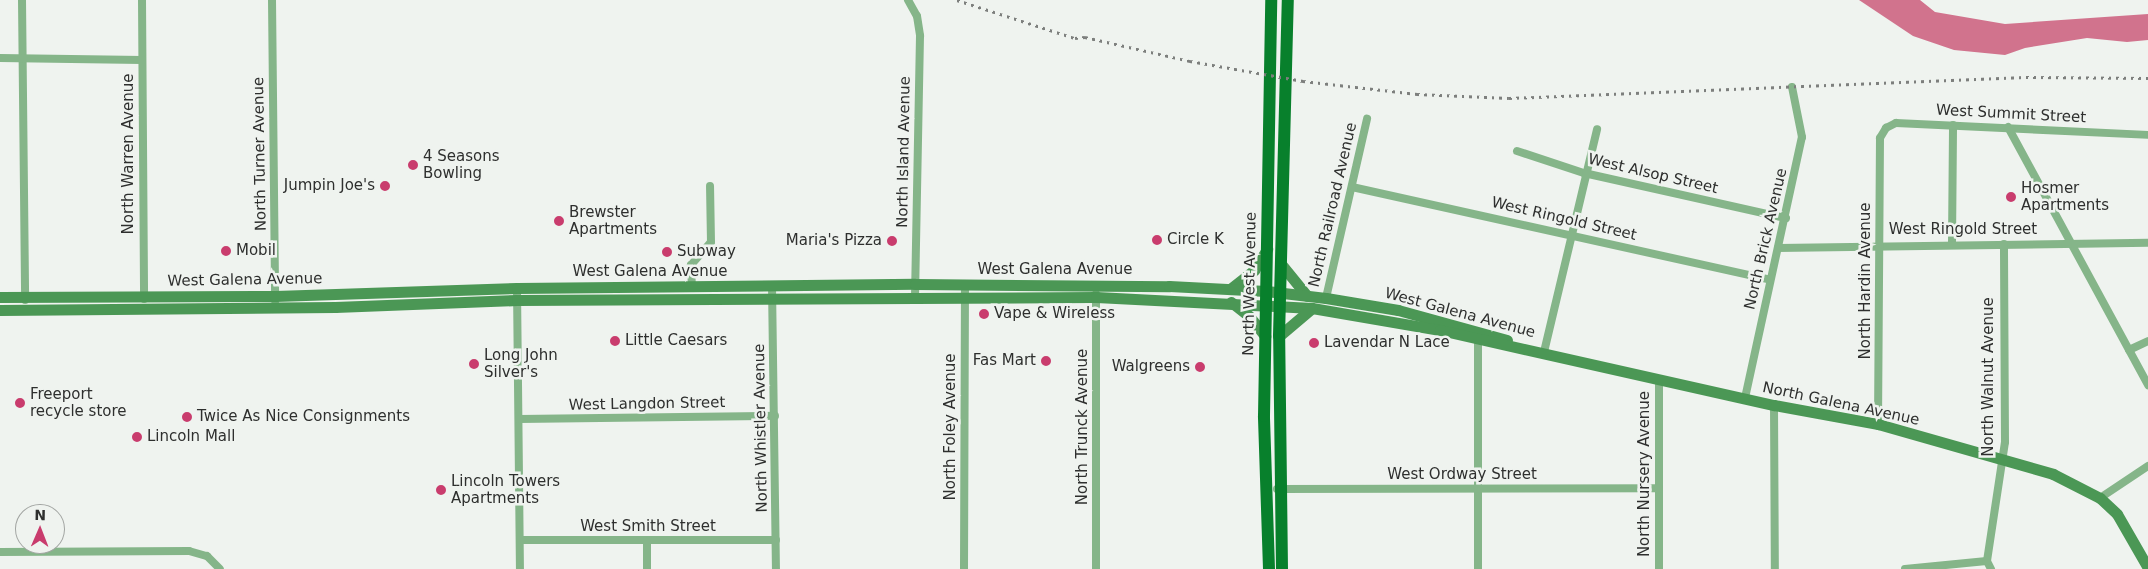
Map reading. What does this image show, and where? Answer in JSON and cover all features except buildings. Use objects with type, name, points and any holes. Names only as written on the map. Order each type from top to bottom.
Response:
[{"type":"main road","name":"North West Avenue","points":[[1270,569],[1265,488],[1265,336],[1271,107],[1271,0]]},
{"type":"main road","name":"North West Avenue","points":[[1282,569],[1279,336],[1288,110],[1288,0]]},
{"type":"main road","points":[[1230,289],[1254,270],[1268,247]]},
{"type":"main road","points":[[1281,264],[1307,296]]},
{"type":"main road","name":"West Galena Avenue","points":[[0,310],[144,309],[275,302],[692,287],[1096,284],[1266,291],[1280,299],[1312,308],[1478,336],[1544,352]]},
{"type":"main road","name":"West Galena Avenue","points":[[517,294],[772,299],[1096,297],[1266,305],[1280,299],[1307,296],[1398,310],[1478,336]]},
{"type":"main road","name":"West Galena Avenue","points":[[0,297],[144,297],[275,302]]},
{"type":"main road","points":[[1231,302],[1250,316],[1265,336]]},
{"type":"main road","points":[[1279,336],[1312,308]]},
{"type":"main road","name":"North Galena Avenue","points":[[1544,352],[1774,405],[1878,424],[2069,479],[2100,498],[2117,514],[2148,568]]},
{"type":"street","points":[[22,0],[25,310]]},
{"type":"street","name":"North Warren Avenue","points":[[142,0],[144,309]]},
{"type":"street","name":"North Turner Avenue","points":[[272,0],[275,302]]},
{"type":"street","name":"North Island Avenue","points":[[908,0],[914,7],[920,36],[915,298]]},
{"type":"street","points":[[0,58],[142,60]]},
{"type":"street","name":"North Brick Avenue","points":[[1745,398],[1770,280],[1786,218],[1802,137],[1792,87]]},
{"type":"street","name":"North Railroad Avenue","points":[[1326,298],[1367,119]]},
{"type":"street","name":"West Summit Street","points":[[1880,138],[1886,128],[1896,123],[2148,135]]},
{"type":"street","points":[[1952,244],[1953,125]]},
{"type":"street","points":[[2008,128],[2074,244],[2148,385]]},
{"type":"street","points":[[1544,352],[1569,234],[1597,129]]},
{"type":"street","name":"North Hardin Avenue","points":[[1878,424],[1880,138]]},
{"type":"street","name":"West Alsop Street","points":[[1517,151],[1584,173],[1786,218]]},
{"type":"street","points":[[692,287],[691,265],[711,242],[710,186]]},
{"type":"street","name":"West Ringold Street","points":[[1352,187],[1770,280]]},
{"type":"street","name":"West Ringold Street","points":[[1778,248],[1878,244],[2148,243]]},
{"type":"street","name":"North Walnut Avenue","points":[[1987,561],[2004,459],[2004,244]]},
{"type":"street","name":"North Foley Avenue","points":[[964,569],[965,284]]},
{"type":"street","name":"North Trunck Avenue","points":[[1096,284],[1096,569]]},
{"type":"street","name":"North Whistler Avenue","points":[[772,286],[776,569]]},
{"type":"street","points":[[517,294],[520,569]]},
{"type":"street","points":[[1478,336],[1478,569]]},
{"type":"street","points":[[2129,350],[2148,341]]},
{"type":"street","name":"North Nursery Avenue","points":[[1659,379],[1659,569]]},
{"type":"street","points":[[1774,405],[1775,569]]},
{"type":"street","name":"West Langdon Street","points":[[519,419],[775,416]]},
{"type":"street","points":[[2100,498],[2148,466]]},
{"type":"street","name":"West Ordway Street","points":[[1265,488],[1659,488]]},
{"type":"street","name":"West Smith Street","points":[[520,540],[776,540]]},
{"type":"street","points":[[647,541],[647,569]]},
{"type":"street","points":[[0,552],[189,551],[207,556],[220,569]]},
{"type":"street","points":[[1905,569],[1987,561],[1991,569]]},
{"type":"shaded area","points":[[1859,0],[1920,0],[1935,12],[2005,24],[2148,14],[2148,40],[2127,42],[2087,38],[2025,48],[2005,55],[1954,50],[1913,36]]},
{"type":"railway","points":[[957,0],[1075,38],[1085,37],[1190,61],[1303,81],[1417,94],[1509,98],[2026,77],[2148,78]]},
{"type":"place","name":"4 Seasons Bowling","points":[[413,165]]},
{"type":"place","name":"Jumpin Joe's","points":[[385,186]]},
{"type":"place","name":"Hosmer Apartments","points":[[2011,197]]},
{"type":"place","name":"Brewster Apartments","points":[[559,221]]},
{"type":"place","name":"Circle K","points":[[1157,240]]},
{"type":"place","name":"Maria's Pizza","points":[[892,241]]},
{"type":"place","name":"Mobil","points":[[226,251]]},
{"type":"place","name":"Subway","points":[[667,252]]},
{"type":"place","name":"Vape & Wireless","points":[[984,314]]},
{"type":"place","name":"Little Caesars","points":[[615,341]]},
{"type":"place","name":"Lavendar N Lace","points":[[1314,343]]},
{"type":"place","name":"Fas Mart","points":[[1046,361]]},
{"type":"place","name":"Long John Silver's","points":[[474,364]]},
{"type":"place","name":"Walgreens","points":[[1200,367]]},
{"type":"place","name":"Freeport recycle store","points":[[20,403]]},
{"type":"place","name":"Twice As Nice Consignments","points":[[187,417]]},
{"type":"place","name":"Lincoln Mall","points":[[137,437]]},
{"type":"place","name":"Lincoln Towers Apartments","points":[[441,490]]}]
